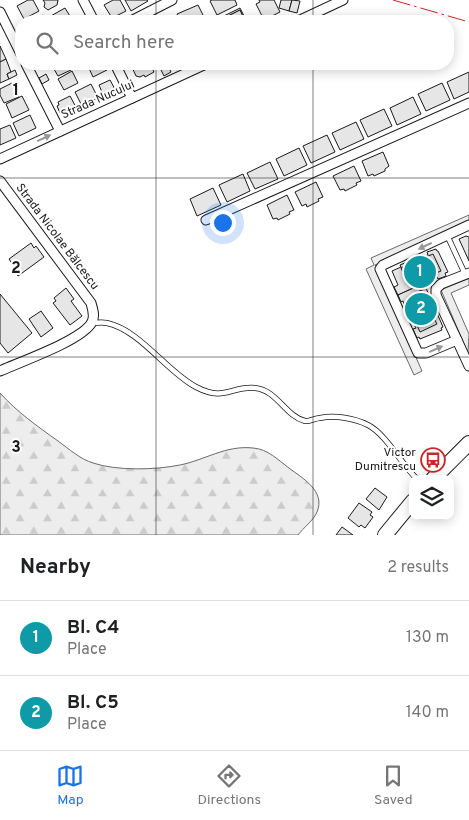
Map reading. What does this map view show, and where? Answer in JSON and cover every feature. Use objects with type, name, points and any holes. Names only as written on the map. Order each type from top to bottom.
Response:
[{"type":"street","points":[[83,0],[91,15]]},
{"type":"street","points":[[143,15],[172,0]]},
{"type":"street","points":[[310,15],[340,0]]},
{"type":"street","points":[[0,12],[15,42]]},
{"type":"street","points":[[29,70],[60,131]]},
{"type":"street","points":[[118,70],[132,98]]},
{"type":"street","name":"Strada Nucului","points":[[0,159],[193,70]]},
{"type":"street","points":[[206,220],[469,103]]},
{"type":"street","name":"Strada Nicolae Bălcescu","points":[[0,181],[91,303],[93,311],[92,323]]},
{"type":"street","points":[[456,340],[426,353],[418,353],[380,269],[384,265],[469,225]]},
{"type":"street","points":[[467,274],[441,284],[436,289],[436,295],[456,340],[468,361]]},
{"type":"street","points":[[0,371],[75,338],[92,323]]},
{"type":"street","points":[[437,475],[469,444]]},
{"type":"street","points":[[385,535],[396,529],[409,508]]},
{"type":"lane","points":[[447,235],[467,274]]},
{"type":"lane","points":[[92,323],[106,323],[132,336],[196,387],[211,393],[220,395],[243,389],[257,388],[280,401],[289,412],[306,421],[333,416],[370,426],[384,439],[414,475]]},
{"type":"shaded area","points":[[469,215],[469,223],[375,265],[422,371],[414,375],[366,269],[374,265],[371,258]]},
{"type":"shaded area","points":[[469,278],[469,285],[451,293],[469,334],[468,353],[441,290]]},
{"type":"green space","points":[[0,393],[28,419],[75,454],[103,466],[136,469],[159,468],[189,463],[234,449],[253,448],[263,450],[277,458],[316,491],[319,504],[317,512],[298,535],[0,535]]},
{"type":"building","points":[[28,0],[33,0],[39,11],[32,15],[22,15],[17,6]]},
{"type":"building","points":[[43,0],[58,0],[57,5],[48,10],[44,7],[45,3]]},
{"type":"building","points":[[113,0],[120,0],[126,11],[118,15],[110,15],[104,5]]},
{"type":"building","points":[[125,0],[147,0],[148,1],[131,11]]},
{"type":"building","points":[[235,0],[237,5],[217,15],[210,1]]},
{"type":"building","points":[[259,0],[274,0],[280,12],[274,15],[262,15],[256,4],[260,2]]},
{"type":"building","points":[[281,0],[292,0],[289,11],[279,8]]},
{"type":"building","points":[[292,0],[300,1],[297,13],[289,11]]},
{"type":"building","points":[[198,5],[203,15],[177,15]]},
{"type":"building","points":[[65,8],[69,15],[53,15]]},
{"type":"building","points":[[240,8],[244,15],[240,10],[226,15]]},
{"type":"building","points":[[240,10],[242,15],[230,15]]},
{"type":"building","points":[[0,46],[6,59],[0,62]]},
{"type":"building","points":[[6,59],[11,72],[7,74],[9,79],[0,83],[0,62]]},
{"type":"building","points":[[15,70],[17,75],[9,79],[7,74]]},
{"type":"building","points":[[54,70],[71,70],[58,76]]},
{"type":"building","points":[[90,70],[107,70],[93,77]]},
{"type":"building","points":[[133,70],[153,70],[154,72],[145,77],[144,75],[136,76]]},
{"type":"building","points":[[161,70],[170,70],[171,72],[164,76]]},
{"type":"building","points":[[72,71],[78,83],[64,90],[58,79]]},
{"type":"building","points":[[469,72],[469,92],[454,99],[447,82]]},
{"type":"building","points":[[46,74],[49,80],[42,84],[39,78]]},
{"type":"building","points":[[110,80],[117,93],[105,99],[99,85]]},
{"type":"building","points":[[12,83],[19,97],[4,103],[0,95],[0,89]]},
{"type":"building","points":[[442,83],[450,100],[426,111],[418,94]]},
{"type":"building","points":[[91,84],[98,98],[82,106],[75,92]]},
{"type":"building","points":[[22,96],[29,110],[12,118],[6,104]]},
{"type":"building","points":[[70,96],[77,109],[65,115],[63,111],[60,113],[57,106],[59,105],[58,102]]},
{"type":"building","points":[[413,97],[421,114],[397,125],[390,108]]},
{"type":"building","points":[[384,109],[392,126],[368,137],[360,120]]},
{"type":"building","points":[[30,115],[36,128],[19,136],[13,123]]},
{"type":"building","points":[[356,122],[364,139],[340,150],[332,133]]},
{"type":"building","points":[[10,125],[16,138],[0,145],[0,129]]},
{"type":"building","points":[[327,135],[335,152],[311,163],[303,146]]},
{"type":"building","points":[[299,148],[307,165],[284,176],[276,159]]},
{"type":"building","points":[[383,152],[389,166],[385,171],[374,176],[373,174],[368,176],[362,161]]},
{"type":"building","points":[[270,162],[278,179],[255,189],[247,173]]},
{"type":"building","points":[[354,166],[361,181],[345,191],[344,189],[340,190],[333,176]]},
{"type":"building","points":[[243,174],[250,191],[227,202],[219,185]]},
{"type":"building","points":[[316,182],[323,197],[307,207],[306,204],[302,206],[295,192]]},
{"type":"building","points":[[213,188],[221,205],[197,216],[190,199]]},
{"type":"building","points":[[287,195],[294,210],[278,220],[277,218],[273,219],[267,205]]},
{"type":"building","points":[[466,236],[469,237],[469,261],[459,239]]},
{"type":"building","points":[[31,243],[34,248],[36,246],[44,257],[18,276],[9,259]]},
{"type":"building","points":[[436,249],[448,272],[445,273],[446,276],[438,279],[437,277],[398,295],[394,287],[398,285],[392,271],[401,267],[400,265],[407,262],[408,264],[421,255],[422,257],[428,255],[427,252]]},
{"type":"building","points":[[433,254],[441,271],[431,275],[432,278],[425,282],[423,279],[409,285],[401,268]]},
{"type":"building","points":[[418,286],[420,291],[426,288],[443,327],[441,328],[442,330],[420,339],[419,337],[417,338],[413,329],[416,328],[413,323],[411,324],[403,301],[401,302],[398,295]]},
{"type":"building","points":[[66,288],[74,299],[71,301],[82,316],[70,325],[53,303],[56,301],[54,298]]},
{"type":"building","points":[[0,294],[32,333],[8,353],[0,343]]},
{"type":"building","points":[[422,296],[429,309],[432,307],[436,315],[433,317],[437,324],[420,332],[406,301]]},
{"type":"building","points":[[41,311],[53,328],[41,337],[29,319]]},
{"type":"building","points":[[375,488],[387,497],[379,510],[366,499]]},
{"type":"building","points":[[359,503],[372,512],[370,515],[373,517],[365,528],[361,525],[359,527],[348,518]]},
{"type":"building","points":[[342,527],[353,535],[336,535]]},
{"type":"power","points":[[393,0],[445,15]]},
{"type":"power","points":[[454,18],[469,22]]},
{"type":"place","name":"Bl. C4","points":[[420,272]]},
{"type":"place","name":"Bl. C5","points":[[421,309]]},
{"type":"place","name":"Victor Dumitrescu","points":[[433,460]]}]
